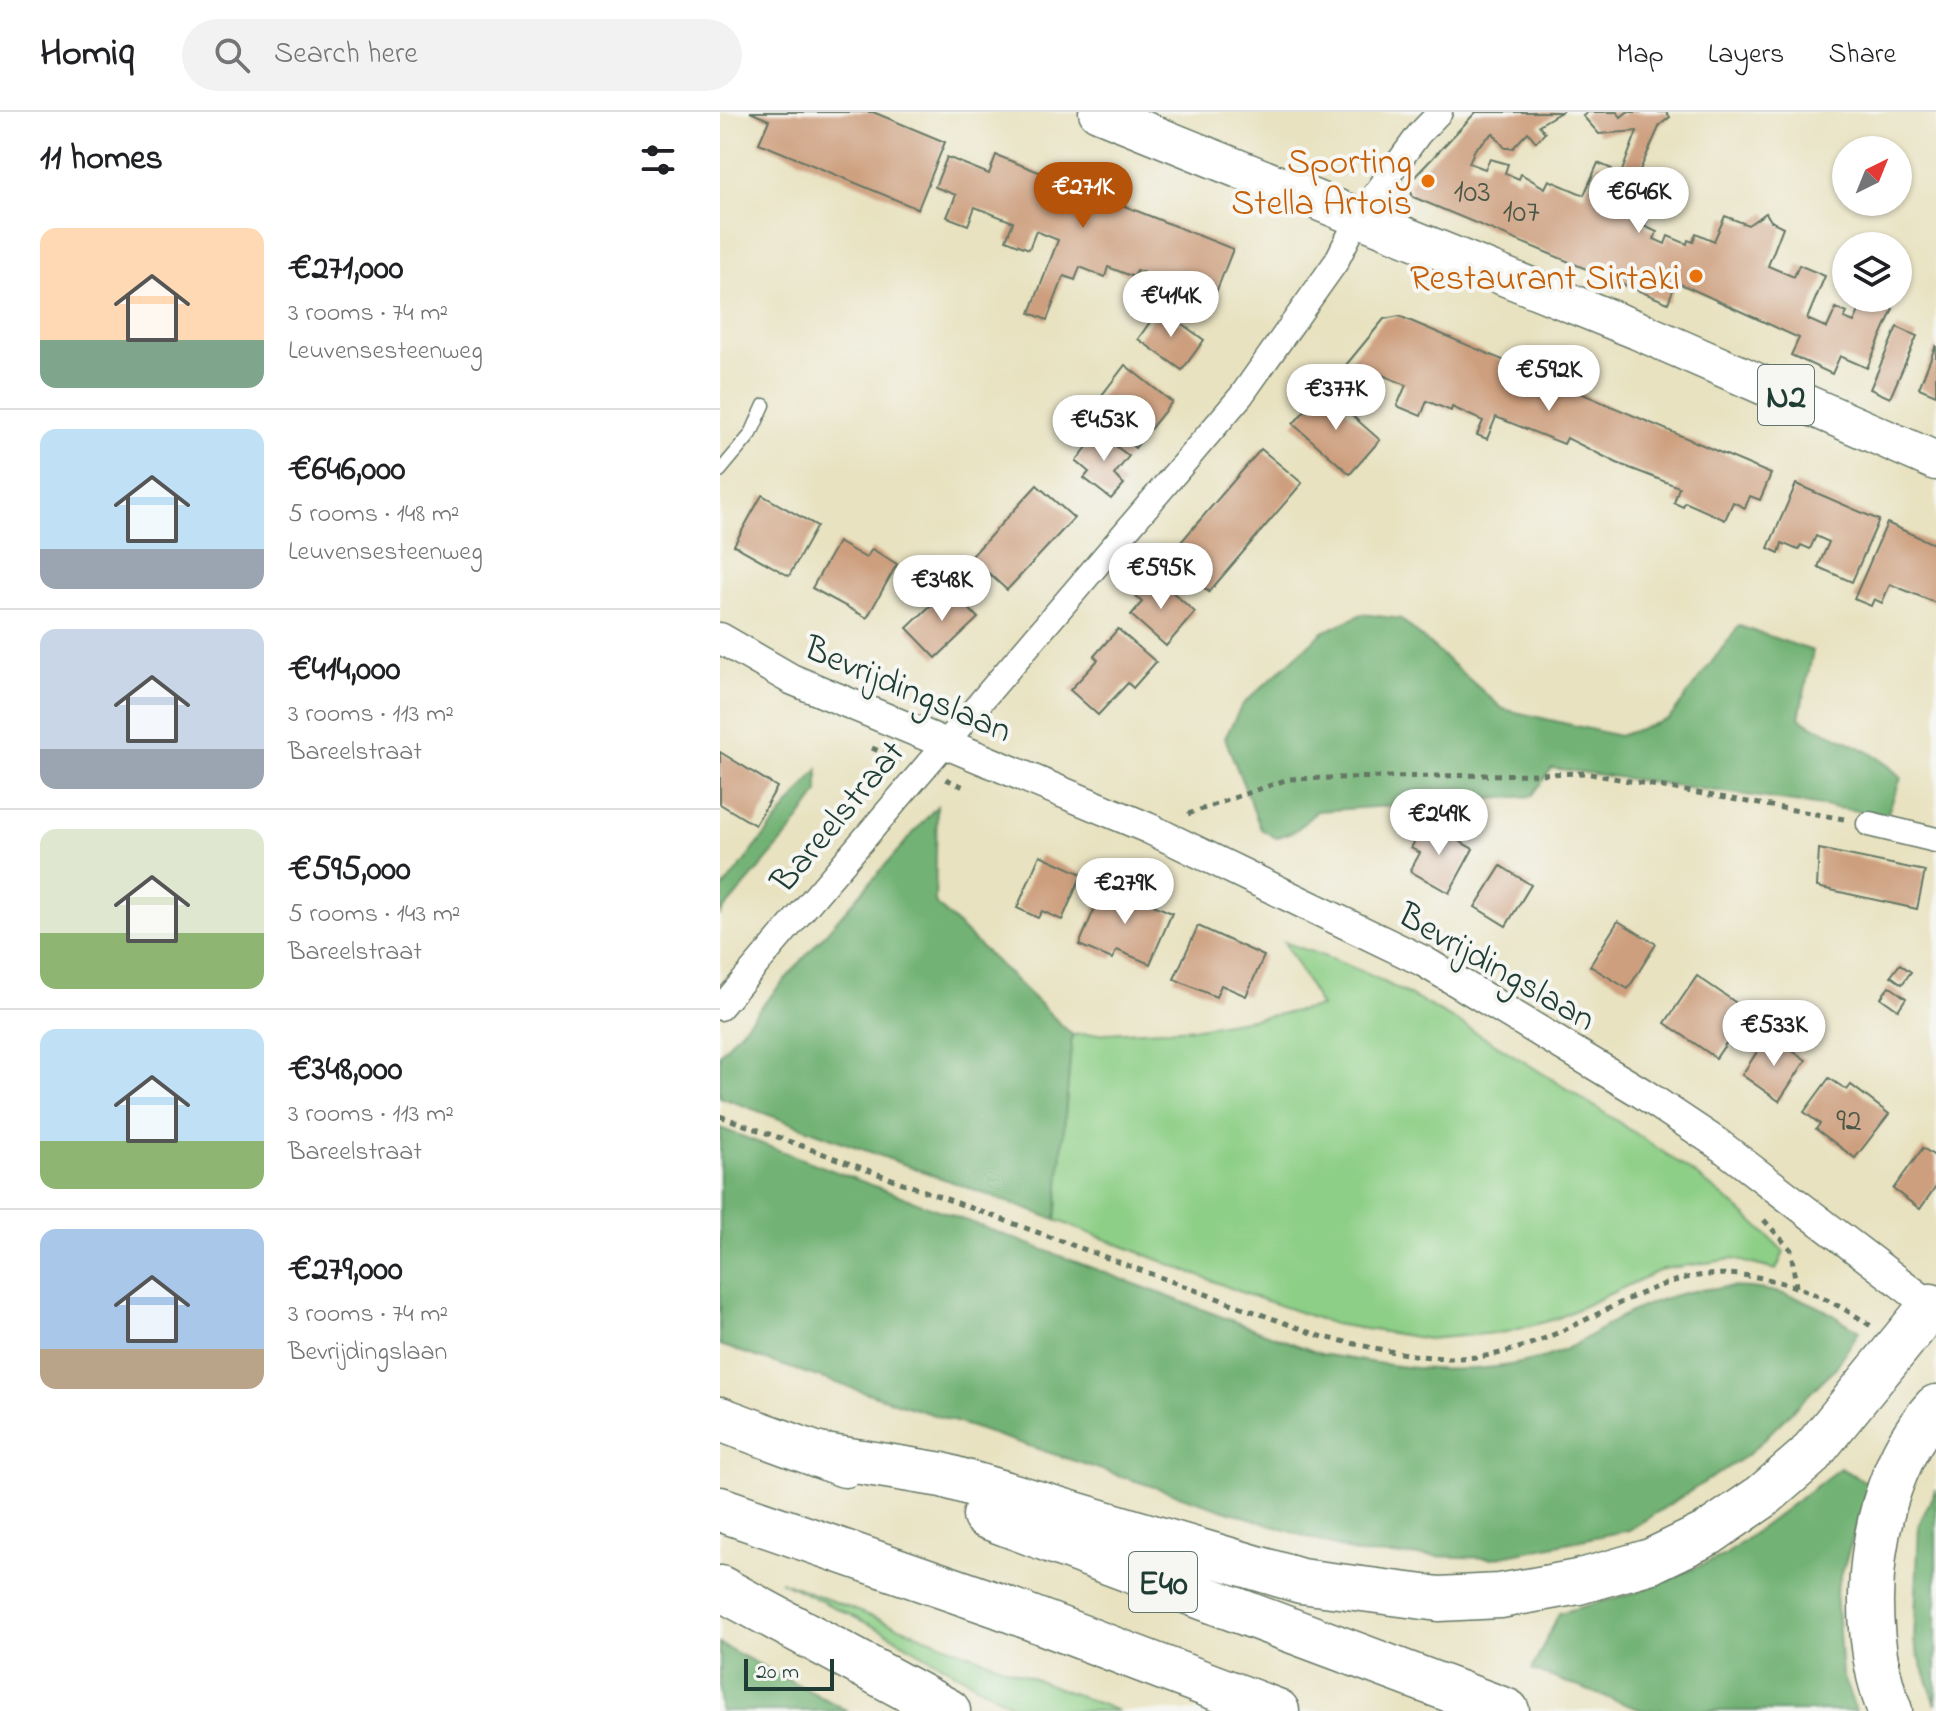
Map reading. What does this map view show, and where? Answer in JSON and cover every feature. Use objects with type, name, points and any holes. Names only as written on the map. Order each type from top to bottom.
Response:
[{"type":"highway","points":[[818,1455],[942,1475],[1301,1581],[1439,1599],[1500,1596],[1578,1582],[1651,1561],[1709,1533],[1763,1496],[1808,1457],[1934,1308]]},
{"type":"highway","points":[[1890,1711],[1875,1659],[1871,1608],[1873,1557],[1902,1457],[1936,1407]]},
{"type":"highway","name":"E40","points":[[720,1419],[1507,1711]]},
{"type":"highway","name":"E40","points":[[720,1509],[997,1605],[1277,1711]]},
{"type":"highway","points":[[720,1588],[948,1711]]},
{"type":"main road","name":"N2","points":[[1098,112],[1649,335],[1936,461]]},
{"type":"street","name":"Bareelstraat","points":[[720,1008],[1241,396],[1336,262],[1359,216],[1419,134],[1440,112]]},
{"type":"street","name":"Bevrijdingslaan","points":[[720,638],[791,679],[1148,828],[1423,961],[1545,1033],[1717,1143],[1934,1308]]},
{"type":"street","points":[[1869,824],[1936,840]]},
{"type":"lane","points":[[720,471],[751,434],[764,405]]},
{"type":"path","points":[[922,770],[975,791]]},
{"type":"path","points":[[1148,828],[1288,779],[1585,773],[1869,824]]},
{"type":"path","points":[[720,1116],[1323,1337],[1411,1356],[1490,1355],[1536,1342],[1667,1283],[1734,1273],[1796,1287],[1839,1304],[1870,1325]]},
{"type":"path","points":[[1758,1214],[1791,1250],[1796,1287]]},
{"type":"green space","points":[[1362,614],[1401,619],[1503,709],[1619,736],[1669,719],[1739,626],[1813,651],[1799,718],[1866,750],[1901,778],[1887,815],[1552,768],[1532,796],[1317,811],[1295,831],[1276,838],[1261,829],[1225,738],[1242,705],[1323,632]]},
{"type":"green space","points":[[818,769],[818,793],[789,834],[720,914],[720,892]]},
{"type":"green space","points":[[937,806],[935,903],[1072,1035],[1056,1220],[720,1097],[720,1054]]},
{"type":"green space","points":[[1284,942],[1357,969],[1433,1008],[1638,1135],[1690,1170],[1762,1230],[1784,1252],[1776,1270],[1733,1259],[1663,1269],[1556,1319],[1507,1332],[1428,1339],[1334,1324],[1246,1294],[1056,1220],[1072,1035],[1198,1028],[1321,1007]]},
{"type":"green space","points":[[720,1128],[1321,1354],[1430,1369],[1510,1365],[1560,1352],[1619,1318],[1664,1298],[1711,1288],[1735,1287],[1782,1294],[1827,1311],[1859,1331],[1836,1367],[1749,1454],[1629,1530],[1493,1558],[1359,1554],[720,1345]]},
{"type":"green space","points":[[1840,1468],[1870,1484],[1836,1591],[1842,1675],[1856,1711],[1644,1711],[1532,1670],[1559,1613],[1641,1591],[1725,1555]]},
{"type":"green space","points":[[1936,1489],[1936,1705],[1914,1642],[1919,1524]]},
{"type":"green space","points":[[780,1581],[1118,1711],[1022,1711],[883,1631]]},
{"type":"green space","points":[[720,1644],[848,1711],[720,1711]]},
{"type":"building","points":[[750,112],[873,112],[945,142],[918,209],[759,143],[769,120]]},
{"type":"building","points":[[1476,112],[1561,112],[1539,125],[1545,133],[1536,142],[1528,132],[1513,148],[1505,148],[1493,133],[1475,149],[1469,163],[1485,169],[1490,159],[1508,164],[1505,173],[1519,179],[1521,174],[1545,188],[1549,180],[1584,195],[1598,163],[1612,169],[1609,175],[1619,179],[1637,131],[1599,134],[1583,116],[1588,112],[1617,112],[1621,117],[1627,112],[1666,112],[1670,117],[1660,125],[1622,210],[1647,221],[1644,226],[1657,232],[1654,239],[1665,244],[1668,236],[1687,244],[1688,240],[1693,242],[1696,233],[1714,241],[1725,216],[1748,225],[1766,213],[1771,221],[1783,227],[1768,266],[1794,277],[1799,265],[1825,276],[1807,319],[1827,328],[1834,312],[1847,313],[1844,318],[1854,322],[1859,312],[1892,312],[1867,368],[1840,356],[1832,374],[1791,355],[1799,338],[1676,282],[1668,303],[1413,197],[1408,184]]},
{"type":"building","points":[[996,155],[1233,249],[1213,300],[1137,270],[1134,277],[1108,267],[1105,277],[1080,267],[1075,280],[1064,276],[1047,320],[1030,313],[1058,240],[1036,231],[1029,249],[1006,240],[1013,222],[975,207],[968,225],[947,217],[956,195],[935,187],[947,157],[989,174]]},
{"type":"building","points":[[1160,308],[1204,340],[1182,370],[1138,339]]},
{"type":"building","points":[[1399,316],[1771,474],[1760,500],[1750,496],[1745,508],[1733,502],[1725,520],[1685,502],[1683,507],[1674,503],[1679,487],[1617,463],[1567,438],[1564,444],[1496,417],[1487,439],[1477,435],[1483,421],[1452,407],[1451,411],[1427,401],[1421,416],[1397,406],[1406,385],[1380,374],[1371,387],[1346,365],[1384,319]]},
{"type":"building","points":[[1897,327],[1917,336],[1890,398],[1870,389]]},
{"type":"building","points":[[1936,345],[1936,395],[1919,388]]},
{"type":"building","points":[[1125,365],[1172,402],[1135,448],[1089,412]]},
{"type":"building","points":[[1323,390],[1380,440],[1350,474],[1293,424]]},
{"type":"building","points":[[1103,427],[1121,442],[1117,447],[1129,456],[1114,475],[1124,484],[1111,499],[1084,478],[1089,472],[1076,461]]},
{"type":"building","points":[[1261,449],[1302,483],[1209,592],[1169,556]]},
{"type":"building","points":[[1796,484],[1879,520],[1852,582],[1818,567],[1829,542],[1816,536],[1810,549],[1801,545],[1798,550],[1782,543],[1779,553],[1768,548]]},
{"type":"building","points":[[1037,485],[1074,518],[1007,590],[971,557]]},
{"type":"building","points":[[762,495],[817,526],[789,576],[734,545]]},
{"type":"building","points":[[1887,523],[1936,545],[1936,603],[1890,584],[1882,603],[1874,599],[1871,606],[1854,599]]},
{"type":"building","points":[[838,542],[866,558],[872,549],[897,564],[867,618],[812,588]]},
{"type":"building","points":[[1153,575],[1195,612],[1166,646],[1131,615],[1142,602],[1135,596]]},
{"type":"building","points":[[949,588],[978,618],[936,658],[907,628]]},
{"type":"building","points":[[1118,629],[1156,662],[1133,688],[1128,683],[1098,715],[1070,690],[1098,660],[1094,656]]},
{"type":"building","points":[[720,752],[777,787],[755,825],[720,804]]},
{"type":"building","points":[[1425,822],[1473,849],[1449,893],[1410,871],[1420,853],[1411,848]]},
{"type":"building","points":[[1819,849],[1925,871],[1917,909],[1817,887]]},
{"type":"building","points":[[1040,855],[1082,874],[1062,920],[1042,911],[1038,918],[1017,908]]},
{"type":"building","points":[[1501,866],[1531,885],[1506,926],[1475,907]]},
{"type":"building","points":[[1105,884],[1172,913],[1150,964],[1117,950],[1112,959],[1079,945]]},
{"type":"building","points":[[1618,921],[1656,944],[1628,989],[1590,966]]},
{"type":"building","points":[[1198,926],[1264,956],[1246,996],[1221,985],[1216,997],[1174,979]]},
{"type":"building","points":[[1900,964],[1911,972],[1902,984],[1891,976]]},
{"type":"building","points":[[1697,976],[1748,1011],[1716,1058],[1665,1023]]},
{"type":"building","points":[[1889,986],[1906,998],[1898,1010],[1881,998]]},
{"type":"building","points":[[1768,1035],[1806,1060],[1779,1101],[1742,1075]]},
{"type":"building","points":[[1829,1078],[1847,1090],[1851,1085],[1889,1114],[1855,1158],[1816,1129],[1820,1124],[1804,1112]]},
{"type":"building","points":[[1923,1148],[1936,1157],[1936,1186],[1920,1209],[1893,1189]]},
{"type":"place","name":"Sporting Stella Artois","points":[[1428,181]]},
{"type":"place","name":"Restaurant Sirtaki","points":[[1696,276]]}]
